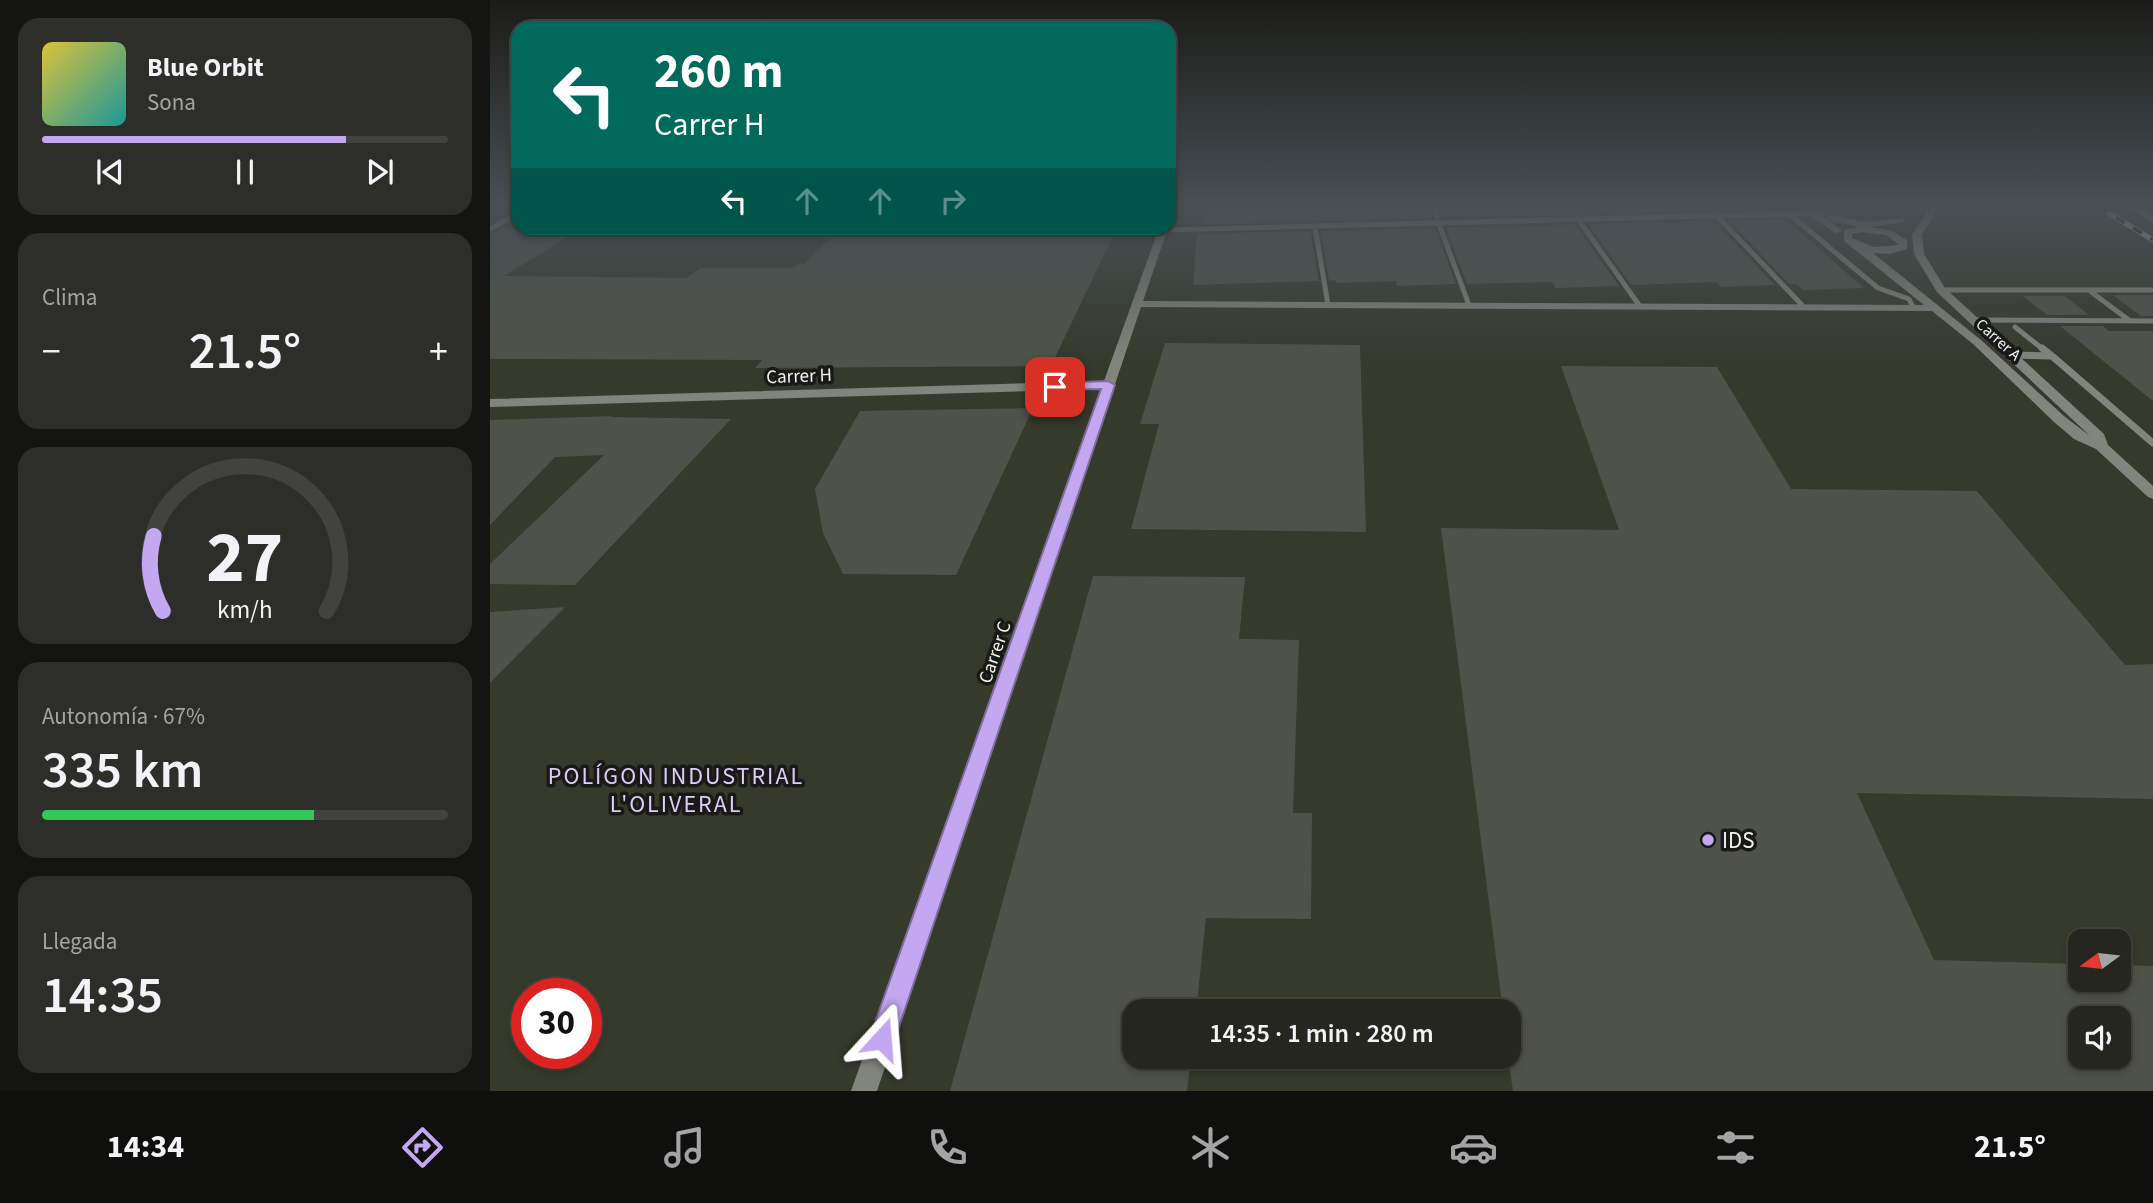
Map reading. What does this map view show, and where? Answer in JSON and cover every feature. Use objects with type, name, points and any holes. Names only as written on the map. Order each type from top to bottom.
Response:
[{"type":"street","name":"Carrer C","points":[[864,1091],[1153,258]]},
{"type":"street","name":"Carrer A","points":[[1874,258],[1977,342],[2079,436],[2101,446],[2153,494]]},
{"type":"street","name":"Carrer A","points":[[1875,258],[1917,283],[1964,318],[1967,315],[2099,437],[2101,446]]},
{"type":"street","points":[[1911,258],[1967,315]]},
{"type":"street","points":[[1921,258],[1940,289]]},
{"type":"street","points":[[1136,304],[1937,308]]},
{"type":"street","name":"Carrer H","points":[[490,403],[1108,385]]},
{"type":"lane","points":[[1320,258],[1328,305]]},
{"type":"lane","points":[[1452,258],[1469,305]]},
{"type":"lane","points":[[1605,258],[1639,306]]},
{"type":"lane","points":[[1757,258],[1804,306]]},
{"type":"lane","points":[[1842,258],[1878,288],[1909,299],[1913,307]]},
{"type":"lane","points":[[1940,289],[2153,290]]},
{"type":"lane","points":[[2089,290],[2130,321]]},
{"type":"lane","points":[[1967,315],[2153,321]]},
{"type":"lane","points":[[2015,327],[2153,443]]},
{"type":"lane","points":[[2012,355],[2052,356]]},
{"type":"shaded area","points":[[490,258],[2153,258],[2153,1091],[490,1091]]},
{"type":"building","points":[[490,258],[533,258],[504,276],[687,278],[700,268],[793,268],[810,258],[1103,258],[1051,366],[755,368],[762,360],[490,359]]},
{"type":"building","points":[[1195,258],[1315,258],[1319,281],[1193,285]]},
{"type":"building","points":[[1325,258],[1446,258],[1456,284],[1397,286],[1396,281],[1329,281]]},
{"type":"building","points":[[1457,258],[1599,258],[1619,286],[1556,288],[1552,282],[1467,284]]},
{"type":"building","points":[[1612,258],[1749,258],[1775,285],[1721,287],[1717,282],[1631,285]]},
{"type":"building","points":[[1764,258],[1830,258],[1864,288],[1803,290],[1797,284],[1789,284]]},
{"type":"building","points":[[2113,295],[2153,295],[2153,316],[2141,316]]},
{"type":"building","points":[[2023,296],[2065,296],[2089,315],[2047,315]]},
{"type":"building","points":[[2060,326],[2103,326],[2109,331],[2153,331],[2153,401]]},
{"type":"building","points":[[1165,343],[1360,345],[1366,532],[1131,529],[1159,424],[1140,424]]},
{"type":"building","points":[[1561,366],[1717,367],[1791,489],[1977,491],[2125,665],[2153,664],[2153,799],[1857,793],[1934,960],[2068,964],[2068,992],[2132,992],[2132,965],[2153,966],[2153,1091],[1513,1091],[1510,1069],[1521,1069],[1521,999],[1501,999],[1441,528],[1619,530]]},
{"type":"building","points":[[1033,408],[956,575],[843,574],[823,533],[815,489],[860,411]]},
{"type":"building","points":[[612,416],[610,417],[731,419],[575,585],[490,584],[490,564],[604,455],[555,457],[490,525],[490,420]]},
{"type":"building","points":[[1093,576],[1245,577],[1239,639],[1299,640],[1293,813],[1312,813],[1311,919],[1206,918],[1197,999],[1122,999],[1122,1069],[1190,1069],[1187,1091],[950,1091]]},
{"type":"building","points":[[565,607],[490,683],[490,612]]},
{"type":"place","name":"IDS","points":[[1708,840]]},
{"type":"district","name":"POLÍGON INDUSTRIAL L'OLIVERAL","points":[[676,790]]},
{"type":"route","points":[[882,1039],[1108,385],[1055,387]]}]
